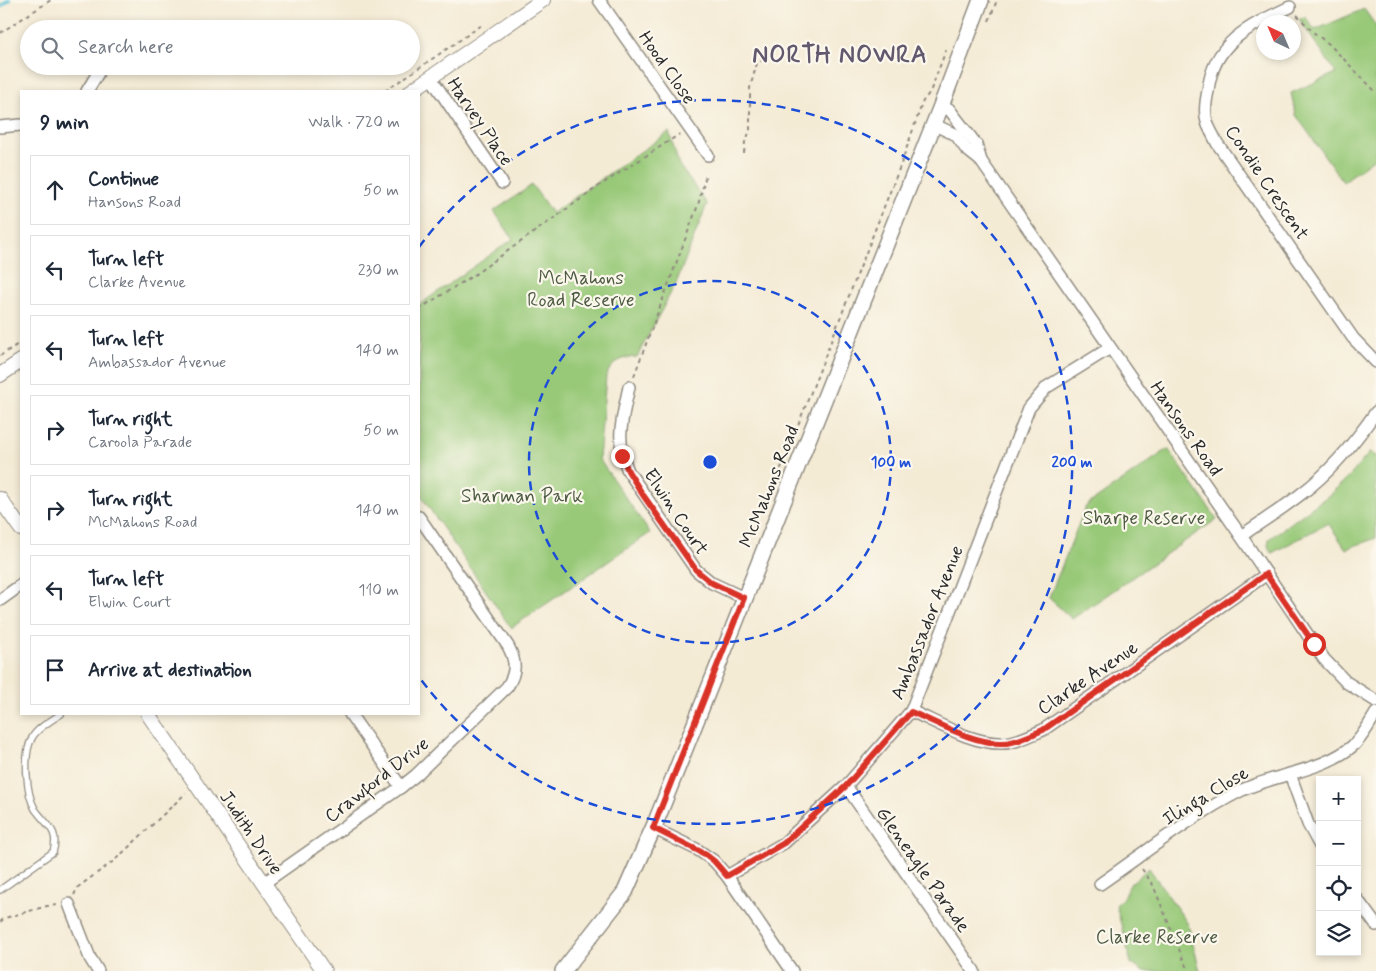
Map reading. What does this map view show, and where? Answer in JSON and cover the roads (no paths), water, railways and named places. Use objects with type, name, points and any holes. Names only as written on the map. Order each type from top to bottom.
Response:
[{"type":"main road","name":"McMahons Road","points":[[563,971],[625,892],[653,828],[941,106],[981,0]]},
{"type":"street","points":[[413,90],[544,0]]},
{"type":"street","name":"Hood Close","points":[[599,0],[708,155]]},
{"type":"street","name":"Condie Crescent","points":[[1290,7],[1253,25],[1233,40],[1220,53],[1209,78],[1206,103],[1207,122],[1217,143],[1354,338],[1376,362]]},
{"type":"street","points":[[88,90],[97,75]]},
{"type":"street","name":"Harvey Place","points":[[431,78],[502,183]]},
{"type":"street","name":"Hansons Road","points":[[941,106],[949,109],[976,144],[981,161]]},
{"type":"street","name":"Hansons Road","points":[[933,124],[956,135],[966,149],[981,161],[1324,659],[1346,682],[1376,701]]},
{"type":"street","points":[[0,126],[20,125]]},
{"type":"street","name":"Ambassador Avenue","points":[[727,876],[784,843],[846,786],[911,712],[1029,408],[1047,387],[1110,348]]},
{"type":"street","points":[[0,375],[20,362]]},
{"type":"street","name":"Elwin Court","points":[[629,387],[621,421],[620,441],[622,456],[628,471],[696,570],[712,583],[744,598]]},
{"type":"street","points":[[1241,536],[1309,487],[1343,455],[1376,412]]},
{"type":"street","points":[[0,498],[20,528]]},
{"type":"street","name":"Crawford Drive","points":[[264,883],[416,775],[508,687],[513,678],[514,656],[420,518]]},
{"type":"street","name":"Clarke Avenue","points":[[911,712],[976,740],[1003,744],[1019,740],[1043,730],[1266,574]]},
{"type":"street","points":[[0,600],[20,586]]},
{"type":"street","name":"Ilinga Close","points":[[1100,884],[1208,809],[1240,791],[1320,763],[1344,751],[1355,744],[1376,713]]},
{"type":"street","name":"Judith Drive","points":[[149,715],[324,971]]},
{"type":"street","points":[[351,715],[401,787]]},
{"type":"street","points":[[1290,774],[1308,824],[1316,839]]},
{"type":"street","name":"Gleneagle Parade","points":[[846,786],[974,971]]},
{"type":"street","points":[[653,828],[705,854],[714,861],[727,876],[792,971]]},
{"type":"street","points":[[69,904],[87,951],[98,971]]},
{"type":"street","points":[[1361,904],[1376,925]]},
{"type":"lane","points":[[0,890],[53,852],[56,842],[53,832],[35,808],[28,793],[28,750],[32,736],[61,715]]},
{"type":"waterway","points":[[0,7],[9,0]]},
{"type":"district","name":"NORTH NOWRA","points":[[840,54]]},
{"type":"park label","name":"McMahons Road Reserve","points":[[581,288]]},
{"type":"park label","name":"Sharman Park","points":[[522,495]]},
{"type":"park label","name":"Sharpe Reserve","points":[[1144,517]]},
{"type":"park label","name":"Clarke Reserve","points":[[1157,936]]}]
